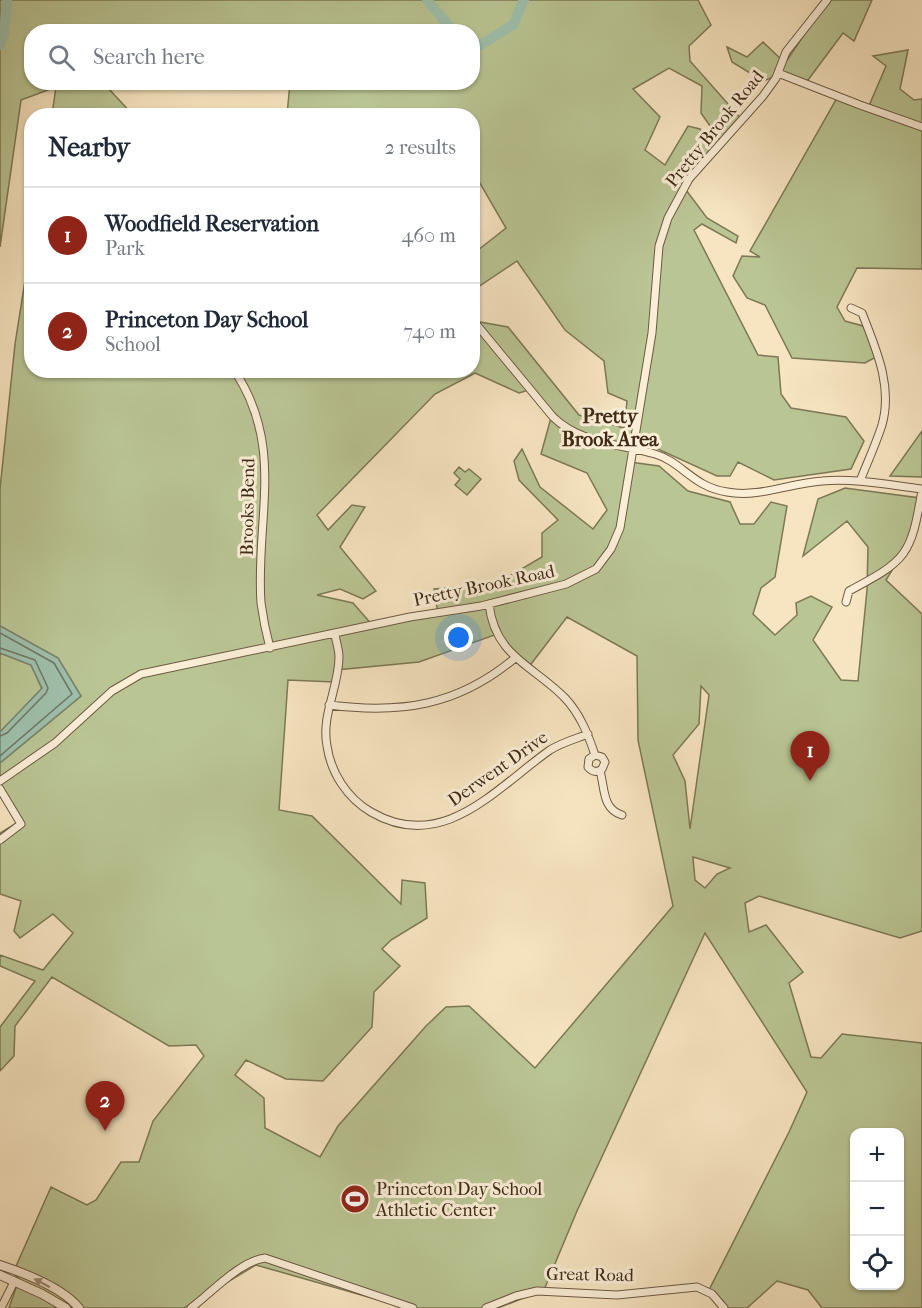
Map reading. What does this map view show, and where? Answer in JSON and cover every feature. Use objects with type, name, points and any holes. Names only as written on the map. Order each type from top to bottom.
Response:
[{"type":"street","name":"Pretty Brook Road","points":[[0,782],[55,743],[112,691],[136,677],[410,617],[489,604],[566,584],[596,569],[611,549],[620,528],[652,333],[659,246],[668,218],[689,179],[751,112],[778,73],[786,52],[827,0]]},
{"type":"street","points":[[778,73],[922,127]]},
{"type":"street","points":[[851,308],[862,313],[881,361],[885,387],[882,424],[860,481]]},
{"type":"street","points":[[480,329],[560,424],[586,438],[633,448],[665,458],[697,481],[726,492],[749,494],[825,480],[860,481],[922,490],[914,534],[906,550],[885,572],[849,591],[846,602]]},
{"type":"street","name":"Brooks Bend","points":[[238,378],[252,404],[264,452],[266,482],[261,588],[263,616],[270,648]]},
{"type":"street","points":[[489,604],[498,635],[515,658],[566,699],[588,734],[595,755]]},
{"type":"street","name":"Derwent Drive","points":[[335,634],[339,657],[326,721],[326,744],[332,766],[343,786],[368,810],[389,820],[410,825],[441,823],[462,815],[552,749],[588,734]]},
{"type":"street","points":[[329,705],[374,710],[427,704],[476,686],[500,671],[515,658]]},
{"type":"street","points":[[595,755],[604,759],[605,765],[600,771],[595,772],[588,767],[589,759],[595,755]]},
{"type":"street","points":[[600,771],[606,802],[613,812],[622,815]]},
{"type":"street","points":[[0,789],[21,824],[0,840]]},
{"type":"street","points":[[191,1308],[246,1264],[265,1258],[412,1308]]},
{"type":"street","points":[[0,1265],[48,1286],[76,1303],[79,1308]]},
{"type":"street","points":[[0,1275],[66,1308]]},
{"type":"street","points":[[1,1308],[14,1282]]},
{"type":"street","name":"Great Road","points":[[486,1308],[537,1290],[617,1295],[692,1287],[708,1291],[724,1308]]},
{"type":"shaded area","points":[[0,0],[698,0],[711,25],[689,46],[690,61],[744,122],[722,143],[701,113],[702,86],[669,68],[633,89],[660,117],[645,150],[665,165],[688,126],[700,129],[714,151],[683,186],[707,218],[738,236],[736,243],[702,224],[694,230],[758,355],[778,357],[781,394],[791,408],[846,417],[864,441],[851,469],[774,480],[738,462],[730,476],[717,476],[634,438],[630,462],[659,466],[688,491],[730,502],[740,524],[754,524],[771,502],[787,506],[775,577],[761,588],[753,614],[775,635],[797,615],[796,603],[811,596],[832,607],[813,640],[841,680],[858,681],[867,590],[868,547],[847,521],[803,556],[818,499],[845,488],[920,498],[913,536],[886,580],[922,614],[922,931],[900,938],[759,896],[745,903],[749,932],[766,925],[803,972],[789,983],[811,1057],[821,1058],[842,1034],[922,1043],[922,1308],[822,1308],[808,1290],[777,1281],[747,1308],[724,1308],[709,1290],[807,1092],[705,933],[577,1211],[544,1290],[498,1308],[407,1308],[256,1265],[184,1308],[9,1308],[19,1279],[13,1273],[51,1187],[87,1205],[96,1200],[121,1162],[139,1162],[153,1121],[204,1056],[196,1045],[169,1046],[52,977],[15,1026],[14,1056],[0,1071],[0,1027],[35,981],[0,966],[0,955],[43,970],[73,933],[53,914],[20,938],[14,931],[21,901],[0,894],[0,833],[20,821],[0,795],[0,763],[81,696],[58,658],[0,626],[0,489],[15,344],[24,287],[24,378],[465,378],[435,394],[317,515],[328,530],[352,505],[365,507],[340,547],[376,591],[363,599],[340,589],[317,595],[353,603],[374,627],[438,614],[434,589],[496,584],[542,557],[542,533],[558,520],[519,480],[514,461],[522,449],[540,487],[593,529],[607,510],[587,473],[541,454],[552,414],[532,389],[519,393],[480,375],[480,322],[508,327],[579,415],[624,428],[627,401],[608,393],[604,361],[565,330],[517,261],[480,286],[480,248],[506,228],[480,183],[480,108],[288,108],[289,90],[480,90],[480,24],[24,24],[24,90],[48,90],[21,100],[0,247]],"holes":[[[567,617],[637,656],[638,740],[673,906],[535,1068],[469,1006],[446,1007],[426,1026],[338,1126],[320,1157],[265,1128],[264,1098],[235,1075],[246,1060],[286,1079],[323,1081],[372,1027],[374,992],[400,966],[382,949],[391,940],[427,918],[425,883],[402,880],[401,904],[312,816],[279,810],[288,680],[334,682],[336,670],[419,662],[497,634],[528,668]],[[701,686],[709,695],[690,829],[685,781],[673,755],[699,724]],[[693,857],[730,868],[717,874],[705,888],[695,880]]]},
{"type":"shaded area","points":[[822,0],[872,0],[854,41],[843,33],[805,84],[780,75],[763,81],[732,62],[727,47],[747,57],[763,42],[785,63],[825,4]]},
{"type":"shaded area","points":[[908,50],[900,89],[914,100],[922,99],[922,269],[857,268],[837,307],[845,321],[863,326],[878,356],[865,363],[792,358],[765,305],[747,298],[733,276],[742,256],[760,257],[750,251],[837,98],[868,108],[886,66],[873,56]]},
{"type":"shaded area","points":[[56,90],[110,90],[127,108],[53,108]]},
{"type":"shaded area","points":[[922,431],[922,477],[890,476]]},
{"type":"shaded area","points":[[459,467],[465,472],[469,469],[481,479],[467,495],[455,485],[460,479],[454,473]]},
{"type":"shaded area","points":[[0,653],[31,665],[42,689],[0,732]]},
{"type":"water","points":[[0,626],[58,658],[81,696],[0,763],[0,732],[42,688],[31,665],[0,653]]},
{"type":"waterway","points":[[0,45],[4,34],[7,0]]},
{"type":"waterway","points":[[427,0],[447,24]]},
{"type":"waterway","points":[[480,45],[513,25],[524,0]]},
{"type":"place","name":"Woodfield Reservation","points":[[810,781]]},
{"type":"place","name":"Princeton Day School","points":[[105,1131]]},
{"type":"place","name":"Princeton Day School Athletic Center","points":[[355,1199]]},
{"type":"district","name":"Pretty Brook Area","points":[[610,428]]}]
